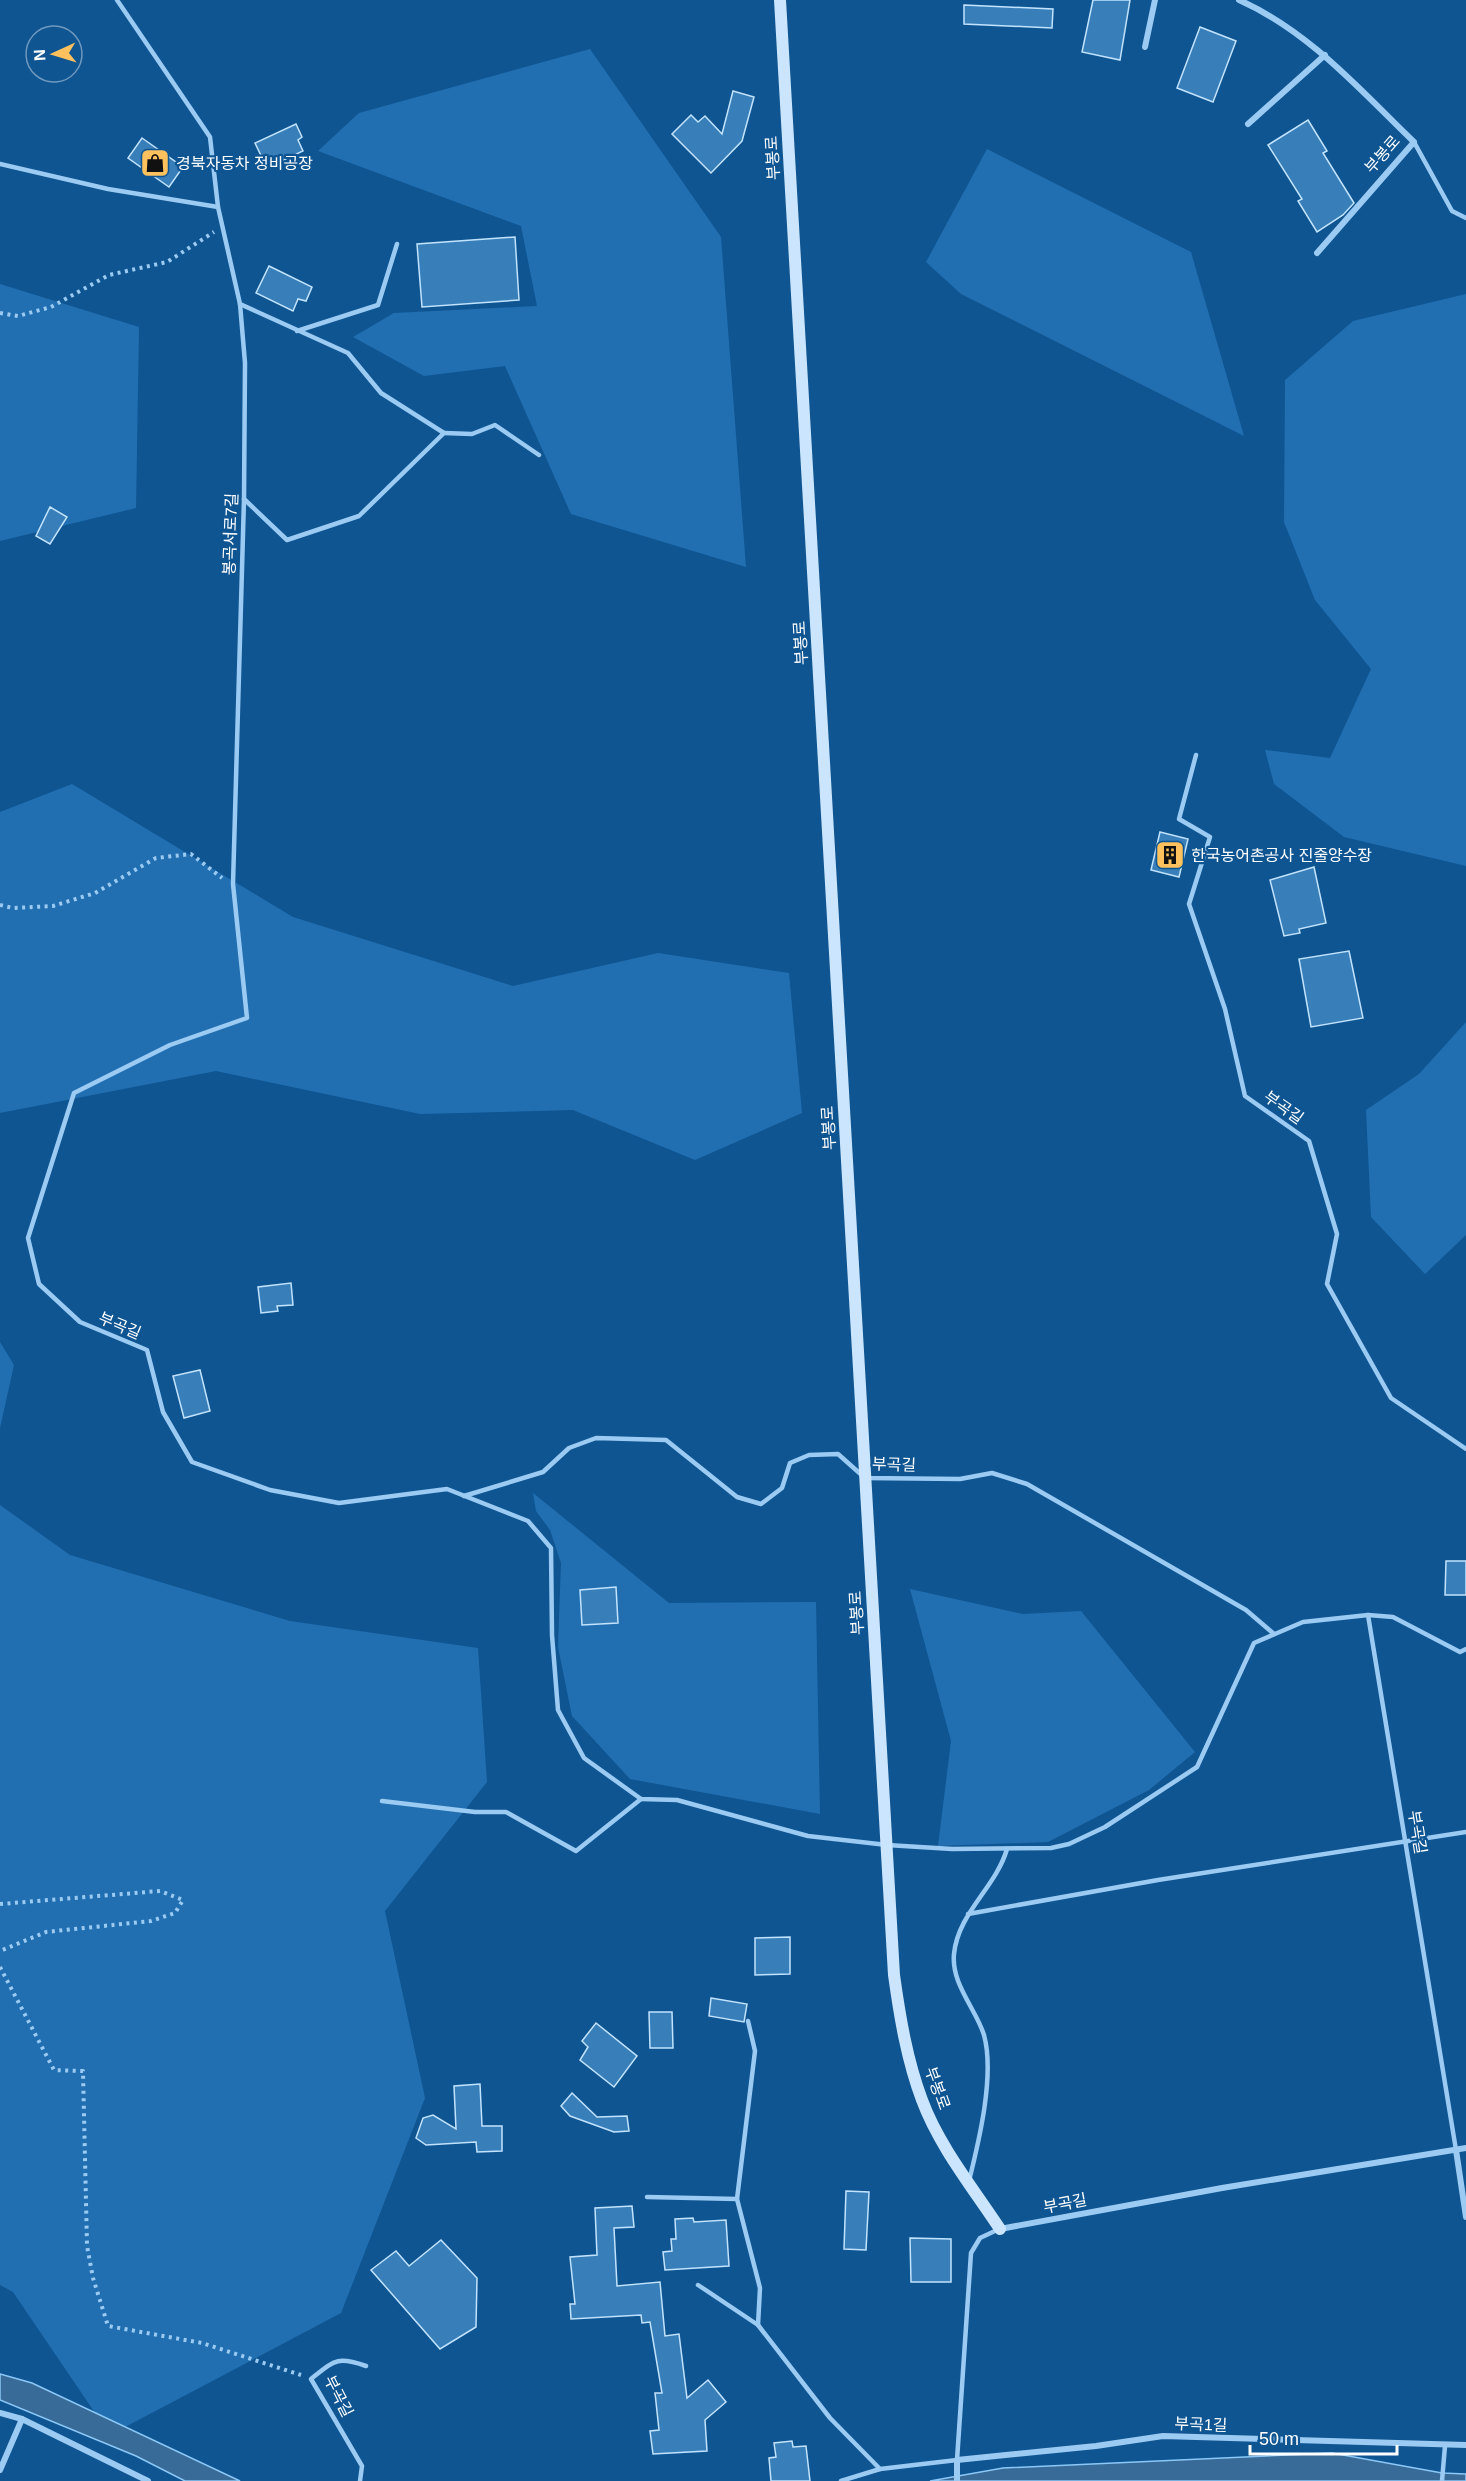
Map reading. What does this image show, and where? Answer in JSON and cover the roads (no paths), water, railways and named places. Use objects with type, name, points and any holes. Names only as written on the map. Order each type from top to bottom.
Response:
[{"type":"street","name":"부봉로","points":[[780,0],[894,1976],[901,2028],[922,2101],[969,2182],[1000,2229]]},
{"type":"street","points":[[1145,47],[1155,0]]},
{"type":"street","name":"부봉로","points":[[1239,0],[1266,12],[1325,55],[1414,142],[1317,253]]},
{"type":"street","points":[[1248,124],[1325,55]]},
{"type":"street","name":"부곡길","points":[[1000,2229],[1222,2188],[1466,2148]]},
{"type":"street","points":[[1456,2150],[1466,2217]]},
{"type":"street","points":[[0,2413],[22,2419],[148,2481]]},
{"type":"street","points":[[0,2470],[22,2419]]},
{"type":"street","name":"부곡1길","points":[[957,2460],[1096,2446],[1163,2436],[1466,2445]]},
{"type":"street","points":[[957,2460],[957,2478]]},
{"type":"lane","name":"봉곡서로7길","points":[[117,0],[210,138],[218,207],[240,304],[245,363],[244,499],[233,884],[247,1018],[170,1045]]},
{"type":"lane","points":[[1414,142],[1452,211],[1466,218]]},
{"type":"lane","points":[[0,164],[108,189],[218,207]]},
{"type":"lane","points":[[297,331],[378,305],[397,243]]},
{"type":"lane","points":[[240,304],[348,353],[381,393],[444,433],[472,434],[495,425],[538,455]]},
{"type":"lane","points":[[244,499],[287,540],[359,516],[444,433]]},
{"type":"lane","name":"부곡길","points":[[1196,755],[1179,819],[1210,837],[1189,904],[1225,1009],[1245,1096],[1309,1141],[1337,1234],[1326,1284],[1391,1398],[1466,1449]]},
{"type":"lane","name":"부곡길","points":[[170,1045],[75,1093],[28,1238],[39,1284],[80,1322],[147,1350],[162,1412],[192,1462],[270,1490],[339,1503],[447,1489],[528,1521],[552,1548],[552,1635],[558,1710],[584,1758],[641,1799]]},
{"type":"lane","name":"부곡길","points":[[464,1496],[543,1472],[569,1448],[596,1438],[666,1440],[737,1497],[761,1504],[782,1488],[790,1463],[809,1455],[838,1454],[865,1478],[960,1479],[992,1473],[1028,1484],[1246,1610],[1274,1634]]},
{"type":"lane","points":[[382,1801],[475,1812],[506,1812],[576,1851],[641,1799],[677,1800],[808,1836],[887,1845],[1007,1849],[1051,1848],[1069,1844],[1105,1827],[1197,1767],[1254,1643],[1303,1622],[1368,1615],[1393,1617],[1460,1652],[1466,1649]]},
{"type":"lane","name":"부곡길","points":[[1368,1615],[1456,2150]]},
{"type":"lane","points":[[968,1914],[1158,1880],[1466,1832]]},
{"type":"lane","points":[[969,2182],[981,2133],[988,2062],[980,2024],[960,1985],[954,1966],[955,1948],[968,1914],[994,1878],[1007,1849]]},
{"type":"lane","points":[[748,2021],[755,2051],[737,2199],[760,2288],[758,2325]]},
{"type":"lane","points":[[647,2198],[737,2199]]},
{"type":"lane","name":"부곡길","points":[[957,2460],[971,2253],[980,2238],[1000,2229]]},
{"type":"lane","points":[[698,2285],[758,2325],[830,2418],[880,2469]]},
{"type":"lane","name":"부곡길","points":[[360,2481],[362,2466],[311,2379],[333,2362],[343,2358],[366,2366]]},
{"type":"lane","points":[[1442,2481],[1445,2446]]},
{"type":"lane","points":[[841,2481],[880,2469],[957,2460]]},
{"type":"place","name":"경북자동차 정비공장","points":[[155,163]]},
{"type":"place","name":"한국농어촌공사 진줄양수장","points":[[1170,855]]}]
